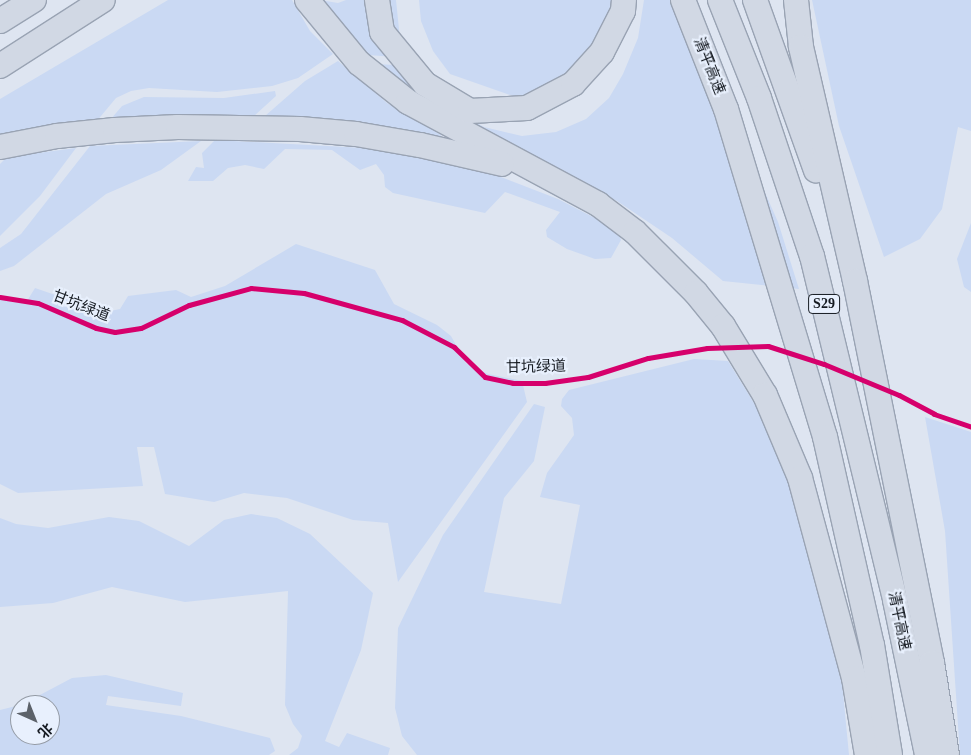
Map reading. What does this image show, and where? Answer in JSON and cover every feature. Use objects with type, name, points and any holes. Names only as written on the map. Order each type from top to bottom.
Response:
[{"type":"highway","points":[[0,21],[34,0]]},
{"type":"highway","points":[[0,66],[103,0]]},
{"type":"highway","points":[[307,0],[339,42],[393,91],[430,116],[598,204],[635,232],[696,293],[723,326],[765,395],[800,478],[854,678],[866,755]]},
{"type":"highway","points":[[377,0],[382,32],[425,84],[470,111],[527,108],[573,84],[602,52],[623,10],[624,0]]},
{"type":"highway","name":"清平高速","points":[[683,0],[734,134],[822,428],[872,645],[890,755]]},
{"type":"highway","name":"清平高速","points":[[720,0],[768,123],[812,256],[868,488],[927,755]]},
{"type":"highway","points":[[755,0],[806,112],[855,281],[887,450],[930,654],[946,755]]},
{"type":"highway","points":[[796,0],[806,112]]},
{"type":"highway","points":[[4,146],[57,136],[178,127],[300,129],[356,134],[438,148],[514,168],[563,184]]},
{"type":"shaded area","points":[[168,0],[292,0],[310,31],[333,54],[298,78],[272,86],[217,92],[149,88],[131,91],[116,98],[96,122],[0,136],[0,99]]},
{"type":"shaded area","points":[[320,0],[338,3],[346,0],[396,0],[400,39],[410,58],[368,55]]},
{"type":"shaded area","points":[[419,0],[617,0],[609,47],[544,107],[450,74],[433,51],[421,21]]},
{"type":"shaded area","points":[[644,0],[680,0],[778,222],[799,289],[723,281],[672,238],[617,201],[446,112],[376,64],[413,66],[454,111],[484,127],[522,136],[556,132],[586,119],[609,98],[623,74],[638,38]]},
{"type":"shaded area","points":[[812,0],[971,0],[971,131],[958,127],[942,209],[920,239],[884,257],[839,126]]},
{"type":"shaded area","points":[[338,61],[387,103],[441,135],[440,138],[265,116],[305,81]]},
{"type":"shaded area","points":[[275,91],[276,96],[254,116],[154,116],[110,120],[122,106],[144,97],[224,98]]},
{"type":"shaded area","points":[[215,140],[364,148],[483,170],[558,199],[618,230],[621,240],[611,258],[595,259],[567,249],[547,237],[546,230],[560,212],[505,192],[485,213],[393,193],[385,187],[384,175],[376,164],[360,170],[332,150],[285,149],[264,169],[245,165],[228,168],[213,181],[188,181],[196,167],[204,168],[202,153]]},
{"type":"shaded area","points":[[201,141],[161,170],[106,194],[14,266],[0,271],[0,248],[21,234],[90,146]]},
{"type":"shaded area","points":[[76,148],[40,196],[0,236],[0,164],[7,157]]},
{"type":"shaded area","points":[[971,223],[971,292],[964,287],[957,259]]},
{"type":"shaded area","points":[[296,244],[375,270],[394,304],[437,325],[451,336],[466,363],[488,374],[522,381],[527,402],[398,582],[388,523],[353,520],[287,498],[244,493],[214,502],[165,494],[154,447],[137,447],[143,486],[18,493],[0,484],[0,300],[27,301],[35,288],[105,312],[120,309],[128,296],[176,290],[191,297],[225,286]]},
{"type":"shaded area","points":[[694,359],[728,361],[767,424],[796,497],[815,585],[839,651],[849,755],[417,755],[402,736],[395,708],[398,628],[443,535],[534,404],[545,407],[534,461],[504,498],[484,592],[561,604],[580,505],[540,497],[547,473],[574,435],[572,418],[561,406],[562,399],[569,390]]},
{"type":"shaded area","points":[[925,417],[971,432],[971,755],[960,755],[945,531]]},
{"type":"shaded area","points":[[251,514],[277,518],[310,534],[373,593],[361,650],[325,741],[339,747],[347,733],[390,748],[388,755],[289,755],[298,748],[302,736],[293,724],[285,705],[288,591],[185,602],[112,587],[53,603],[0,607],[0,518],[16,524],[48,528],[109,517],[139,521],[189,546],[224,520]]},
{"type":"shaded area","points":[[106,675],[183,693],[181,706],[108,696],[106,705],[181,716],[270,738],[275,751],[269,755],[0,755],[0,710],[10,708],[10,745],[60,745],[60,695],[40,695],[72,678]]},
{"type":"cycle path","name":"甘坑绿道","points":[[0,297],[38,303],[96,328],[115,332],[141,328],[189,305],[251,288],[304,293],[402,320],[454,347],[485,377],[513,383],[545,383],[588,377],[648,358],[707,348],[768,346],[824,364],[899,395],[934,414],[971,427]]}]
